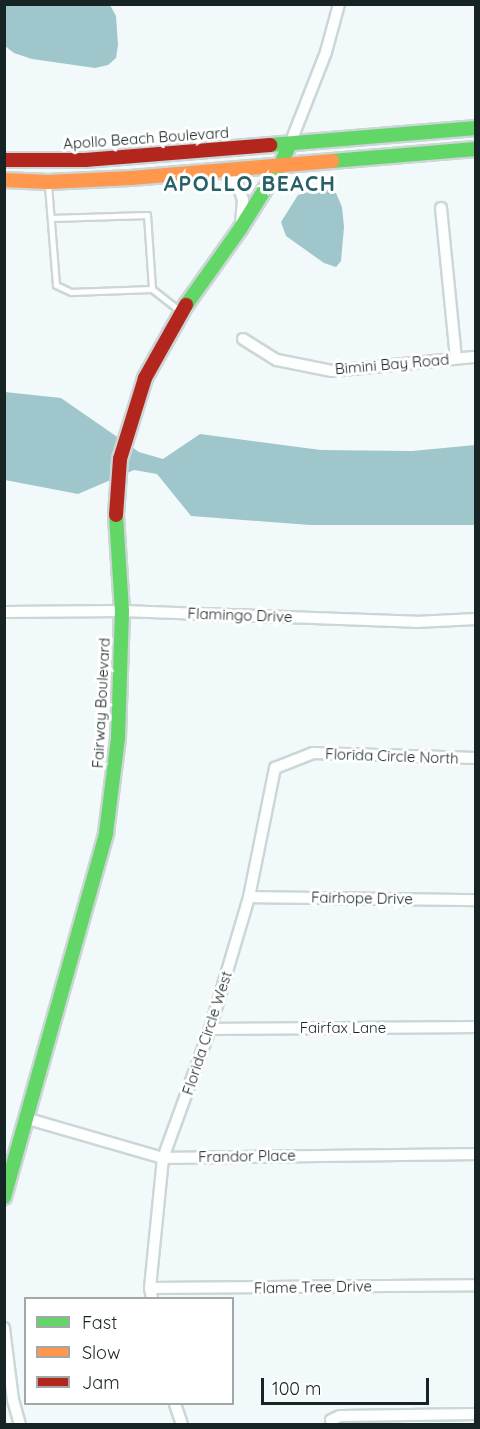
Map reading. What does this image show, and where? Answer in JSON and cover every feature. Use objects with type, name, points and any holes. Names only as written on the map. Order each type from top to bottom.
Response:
[{"type":"street","points":[[280,164],[326,52],[339,4]]},
{"type":"street","name":"Apollo Beach Boulevard","points":[[4,160],[85,160],[476,128]]},
{"type":"street","points":[[4,180],[48,182],[476,150]]},
{"type":"street","name":"Fairway Boulevard","points":[[4,1197],[106,833],[118,738],[123,611],[117,560],[116,501],[120,459],[145,378],[181,312],[240,229],[280,164]]},
{"type":"street","points":[[215,170],[230,176],[239,188],[243,200],[240,229]]},
{"type":"street","points":[[441,208],[456,358]]},
{"type":"street","name":"Bimini Bay Road","points":[[243,339],[277,360],[332,370],[405,366],[476,357]]},
{"type":"street","name":"Flamingo Drive","points":[[4,612],[123,611],[416,622],[476,619]]},
{"type":"street","name":"Florida Circle North","points":[[275,768],[313,753],[476,758]]},
{"type":"street","name":"Florida Circle West","points":[[151,1293],[163,1158],[210,1029],[249,897],[275,768]]},
{"type":"street","name":"Fairhope Drive","points":[[249,897],[476,900]]},
{"type":"street","name":"Fairfax Lane","points":[[210,1029],[476,1027]]},
{"type":"street","name":"Frandor Place","points":[[25,1118],[163,1158],[476,1154]]},
{"type":"street","name":"Flame Tree Drive","points":[[151,1293],[476,1285]]},
{"type":"street","points":[[4,1328],[13,1400],[20,1425]]},
{"type":"street","points":[[175,1405],[182,1425]]},
{"type":"street","points":[[333,1425],[331,1420],[340,1416],[476,1414]]},
{"type":"lane","points":[[48,182],[56,285],[71,292],[152,289],[181,312]]},
{"type":"lane","points":[[51,218],[147,215],[152,289]]},
{"type":"water","points":[[5,4],[110,5],[116,16],[118,45],[116,58],[108,65],[95,68],[32,59],[14,53],[5,46]]},
{"type":"water","points":[[321,188],[336,193],[342,207],[344,227],[341,261],[336,267],[324,263],[286,236],[281,222],[298,195]]},
{"type":"water","points":[[5,392],[61,398],[139,452],[163,459],[200,434],[321,450],[412,451],[475,445],[475,525],[310,525],[191,516],[157,474],[134,470],[78,494],[5,480]]},
{"type":"traffic: fast","points":[[270,145],[476,128]]},
{"type":"traffic: fast","points":[[186,305],[240,229],[281,164],[290,144]]},
{"type":"traffic: fast","points":[[332,161],[476,149]]},
{"type":"traffic: fast","points":[[4,1197],[106,833],[118,738],[122,611],[116,515]]},
{"type":"traffic: slow","points":[[4,180],[48,182],[131,178],[332,161]]},
{"type":"traffic: jam","points":[[4,160],[85,160],[270,145]]},
{"type":"traffic: jam","points":[[116,515],[120,459],[145,378],[186,305]]},
{"type":"district","name":"APOLLO BEACH","points":[[250,183]]}]
